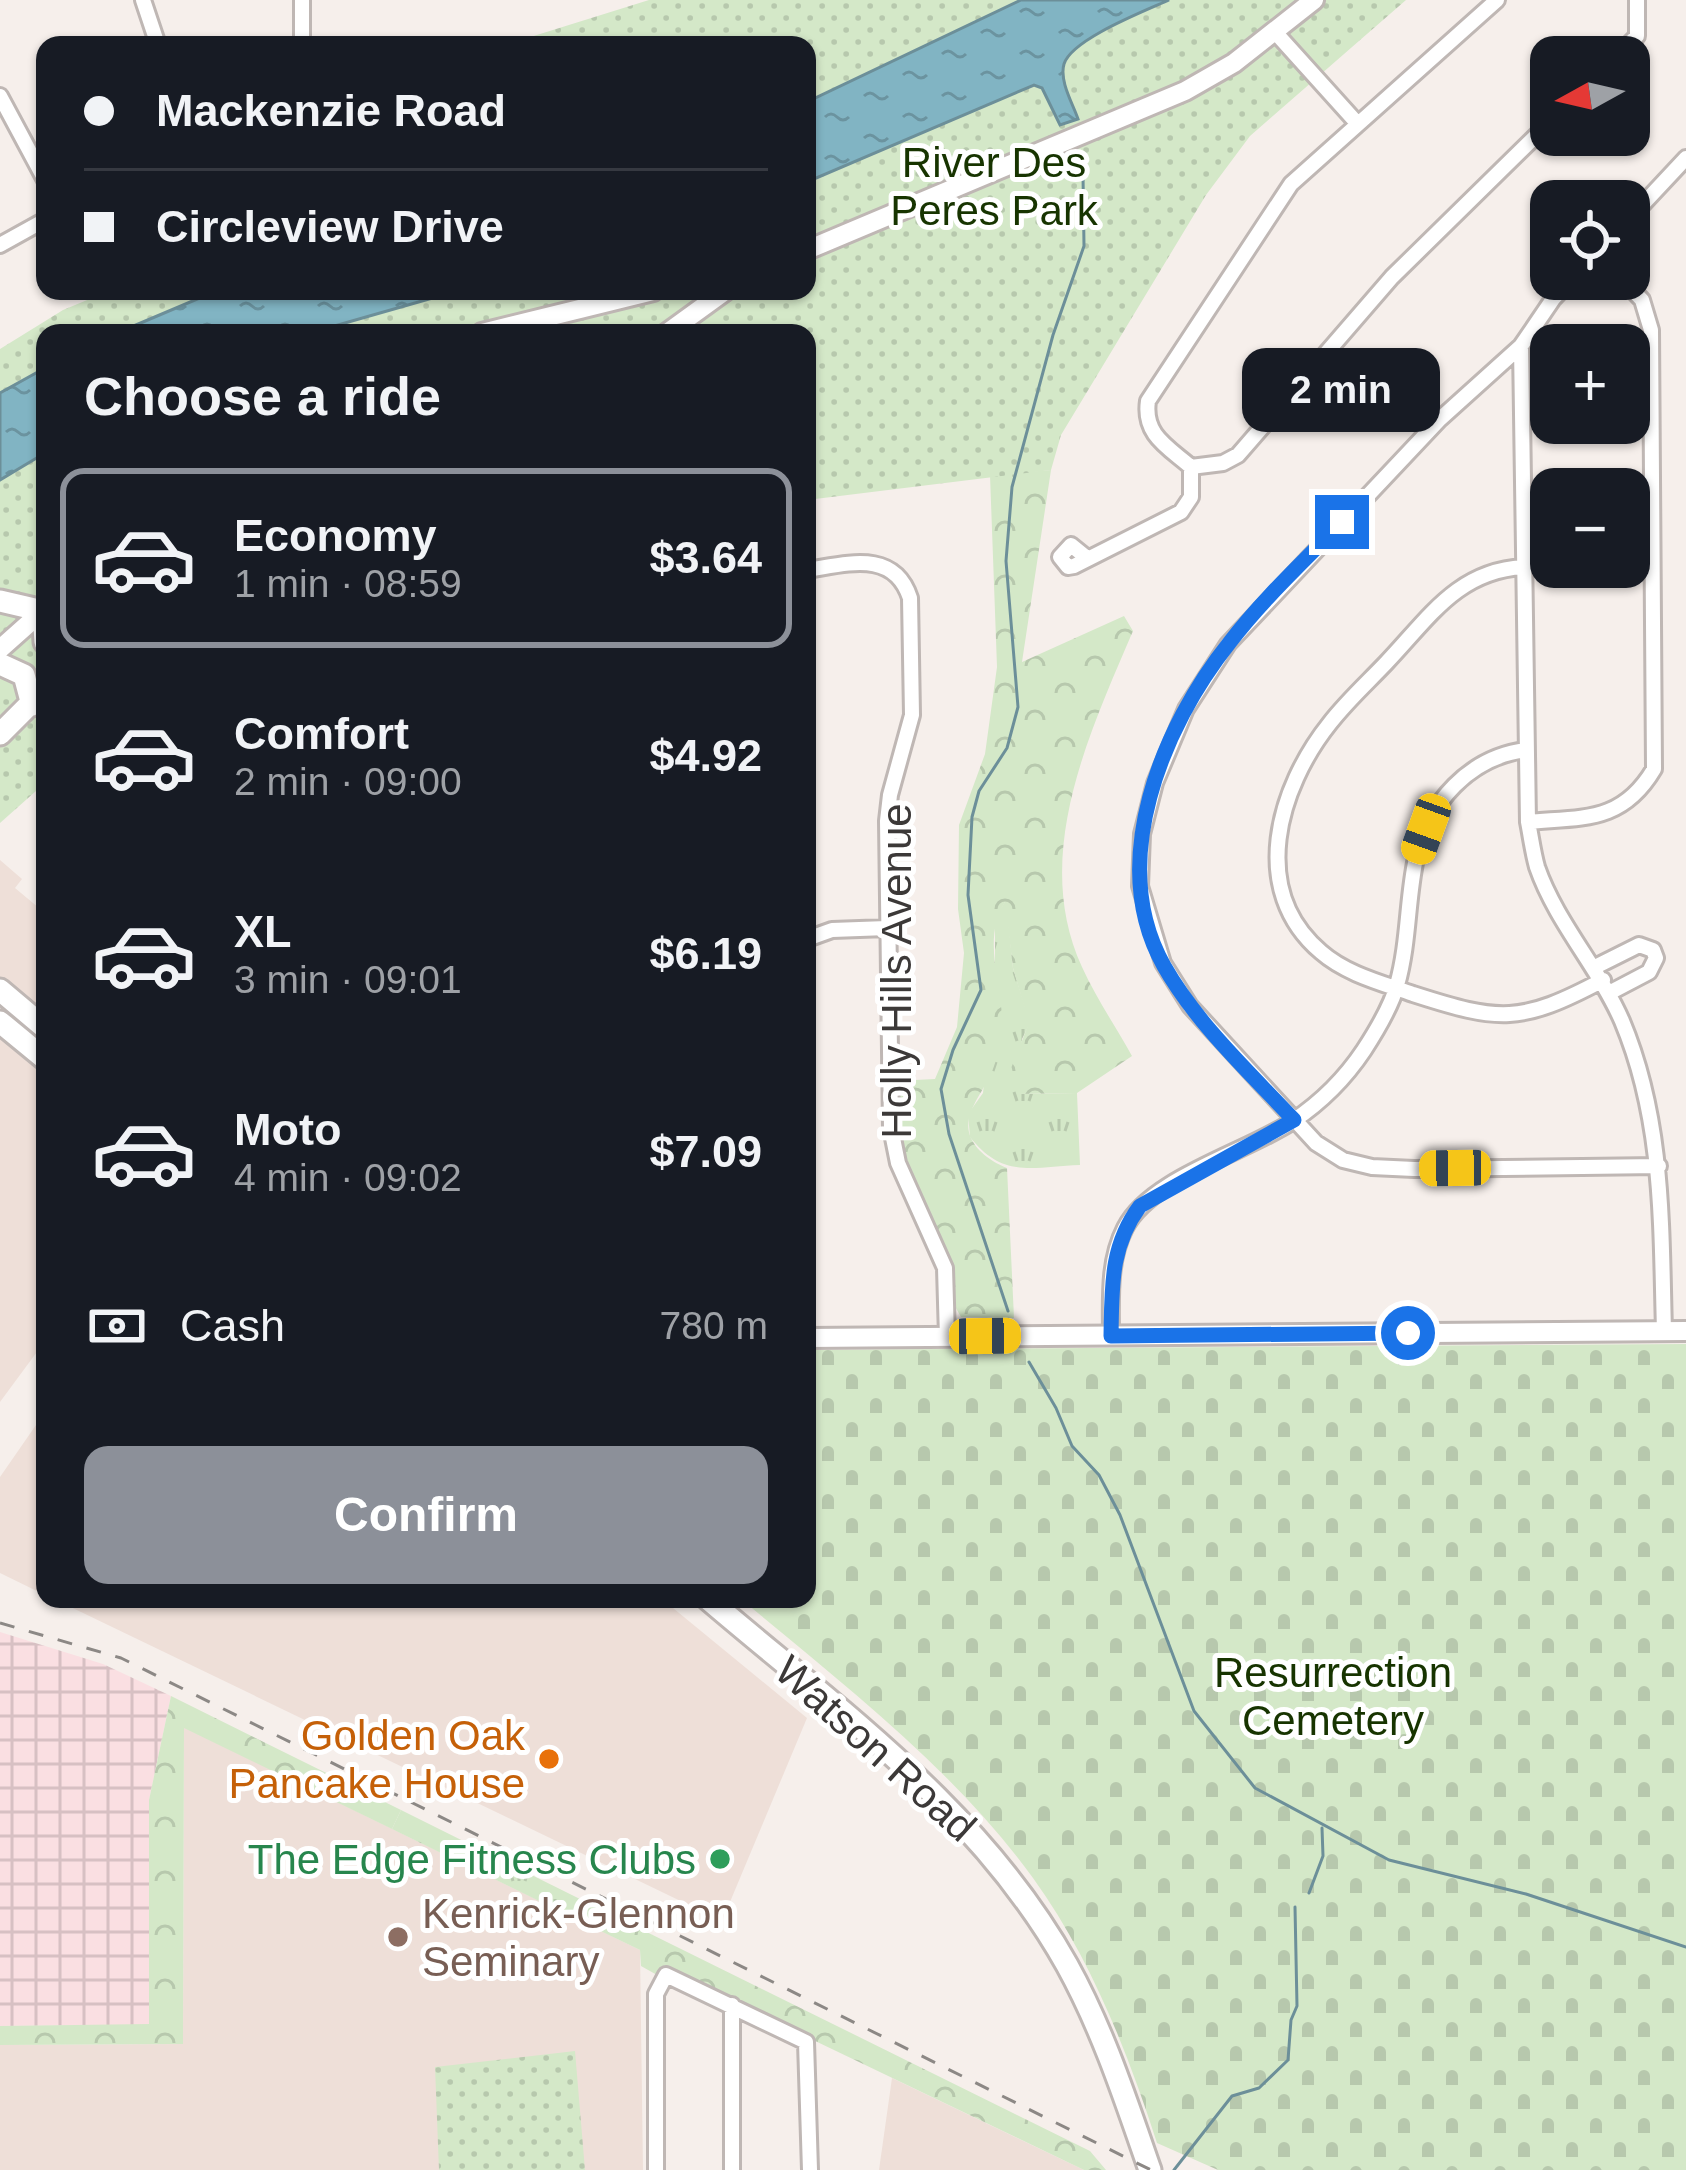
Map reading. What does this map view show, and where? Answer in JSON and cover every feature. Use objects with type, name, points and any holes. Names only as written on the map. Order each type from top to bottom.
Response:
[{"type":"main road","points":[[816,246],[1199,84],[1314,0]]},
{"type":"main road","points":[[519,324],[616,300]]},
{"type":"main road","points":[[679,324],[713,300]]},
{"type":"main road","points":[[0,602],[36,609]]},
{"type":"main road","points":[[0,650],[36,617]]},
{"type":"main road","points":[[0,664],[24,675],[36,693]]},
{"type":"main road","points":[[0,734],[36,700]]},
{"type":"main road","points":[[0,991],[36,1021]]},
{"type":"main road","points":[[0,1022],[36,1052]]},
{"type":"main road","points":[[816,1338],[1686,1331]]},
{"type":"main road","name":"Watson Road","points":[[719,1608],[919,1777],[1001,1866],[1054,1943],[1085,2000],[1150,2170]]},
{"type":"street","points":[[142,0],[155,36]]},
{"type":"street","points":[[302,0],[302,36]]},
{"type":"street","points":[[1497,0],[1291,184],[1148,401],[1145,418],[1151,432],[1191,466],[1223,463],[1238,455],[1392,277],[1530,142]]},
{"type":"street","points":[[1636,36],[1637,0]]},
{"type":"street","points":[[1275,32],[1357,123]]},
{"type":"street","points":[[0,96],[36,163]]},
{"type":"street","points":[[1650,197],[1686,158]]},
{"type":"street","points":[[0,245],[36,225]]},
{"type":"street","points":[[1551,300],[1521,346],[1440,419],[1228,644],[1186,709],[1155,783],[1142,834],[1140,886],[1162,963],[1190,1006],[1316,1143],[1343,1160],[1372,1167],[1659,1166]]},
{"type":"street","points":[[1528,822],[1599,815],[1621,808],[1641,790],[1654,769],[1651,330],[1642,300]]},
{"type":"street","points":[[1521,346],[1528,822],[1537,868],[1602,980],[1637,1065],[1659,1166],[1664,1331]]},
{"type":"street","points":[[1087,558],[1181,512],[1191,497],[1191,466]]},
{"type":"street","name":"Holly Hills Avenue","points":[[816,569],[880,563],[905,583],[910,598],[912,715],[888,808],[891,1127],[898,1163],[945,1268],[947,1337]]},
{"type":"street","points":[[1523,567],[1493,569],[1454,591],[1330,722],[1301,767],[1281,812],[1278,877],[1288,908],[1322,953],[1348,970],[1474,1014],[1532,1013],[1602,980]]},
{"type":"street","points":[[1111,1336],[1115,1252],[1126,1225],[1140,1206],[1294,1120],[1335,1085],[1362,1052],[1396,988],[1416,856],[1443,799],[1465,774],[1488,758],[1526,750]]},
{"type":"street","points":[[816,936],[832,930],[887,928]]},
{"type":"street","points":[[656,2170],[656,1994],[666,1975],[806,2042],[810,2170]]},
{"type":"street","points":[[732,2005],[732,2170]]},
{"type":"shaded area","points":[[0,860],[22,879],[15,888],[36,906],[36,1012],[0,982]]},
{"type":"shaded area","points":[[0,1038],[36,1069],[36,1353],[0,1402]]},
{"type":"shaded area","points":[[36,1425],[36,1591],[0,1573],[0,1477]]},
{"type":"shaded area","points":[[73,1608],[673,1608],[807,1718],[722,1921]]},
{"type":"shaded area","points":[[0,1632],[103,1664],[171,1696],[149,1800],[149,2025],[0,2026]]},
{"type":"shaded area","name":"Kenrick-Glennon Seminary","points":[[184,1727],[640,1950],[643,2170],[0,2170],[0,2045],[183,2044]]},
{"type":"shaded area","points":[[892,2078],[1084,2170],[879,2170]]},
{"type":"green space","name":"River Des Peres Park","points":[[649,0],[1406,0],[1250,136],[1206,195],[1061,435],[1051,470],[816,499],[816,324],[40,324],[87,300],[816,300],[816,36],[534,36]]},
{"type":"green space","name":"River Des Peres Park","points":[[36,327],[36,791],[0,823],[0,349]]},
{"type":"green space","points":[[1051,470],[1022,662],[1124,616],[1133,631],[1084,753],[1064,839],[1062,882],[1068,925],[1082,967],[1132,1056],[1077,1093],[1019,1094],[1010,1071],[1029,1023],[1013,968],[1005,902],[994,933],[1001,1041],[968,1129],[982,1152],[1007,1168],[1014,1318],[961,1317],[953,1303],[951,1263],[906,1164],[895,1081],[935,1079],[957,1027],[964,953],[958,909],[959,825],[985,754],[997,667],[990,475]]},
{"type":"green space","points":[[1006,900],[1013,968],[1030,1023],[1022,1039],[1019,1094],[1077,1093],[1080,1165],[1007,1165],[970,1137],[968,1114],[983,1093],[995,974],[995,918]]},
{"type":"green space","name":"Resurrection Cemetery","points":[[1686,1344],[1686,2170],[1218,2170],[1157,2143],[1105,2005],[1033,1878],[933,1764],[752,1608],[816,1608],[816,1350]]},
{"type":"green space","points":[[171,1696],[401,1810],[392,1829],[184,1728],[183,2044],[0,2045],[0,2026],[149,2024],[149,1800]]},
{"type":"green space","points":[[401,1810],[588,1903],[586,1924],[392,1829]]},
{"type":"green space","points":[[588,1903],[1090,2151],[1106,2170],[1084,2170],[661,1967],[657,1975],[641,1966],[640,1950],[586,1924]]},
{"type":"green space","points":[[575,2051],[585,2170],[439,2170],[435,2067]]},
{"type":"water","points":[[1021,0],[1169,0],[1110,27],[1070,55],[1063,78],[1078,119],[1060,125],[1042,88],[1034,85],[816,178],[816,98]]},
{"type":"water","points":[[195,300],[426,300],[342,324],[138,324]]},
{"type":"water","points":[[36,373],[36,458],[0,480],[0,393]]},
{"type":"waterway","points":[[1008,1311],[949,1134],[941,1089],[981,990],[968,895],[972,817],[979,791],[1007,748],[1018,707],[1006,561],[1012,487],[1053,335],[1084,246],[1083,175],[1074,144]]},
{"type":"waterway","points":[[1029,1362],[1072,1446],[1099,1475],[1120,1515],[1194,1711],[1255,1788],[1389,1860],[1526,1894],[1686,1947]]},
{"type":"waterway","points":[[1309,1893],[1323,1856],[1322,1828]]},
{"type":"waterway","points":[[1174,2170],[1232,2096],[1259,2088],[1288,2060],[1291,2020],[1297,2006],[1295,1907]]},
{"type":"railway","points":[[0,1623],[121,1658],[1151,2170]]},
{"type":"place","name":"Golden Oak Pancake House","points":[[549,1759]]},
{"type":"place","name":"The Edge Fitness Clubs","points":[[720,1859]]},
{"type":"place","name":"Kenrick-Glennon Seminary","points":[[398,1937]]},
{"type":"route","points":[[1342,522],[1228,644],[1186,709],[1155,783],[1142,834],[1140,886],[1162,963],[1190,1006],[1294,1120],[1140,1206],[1115,1252],[1111,1336],[1408,1333]]}]
